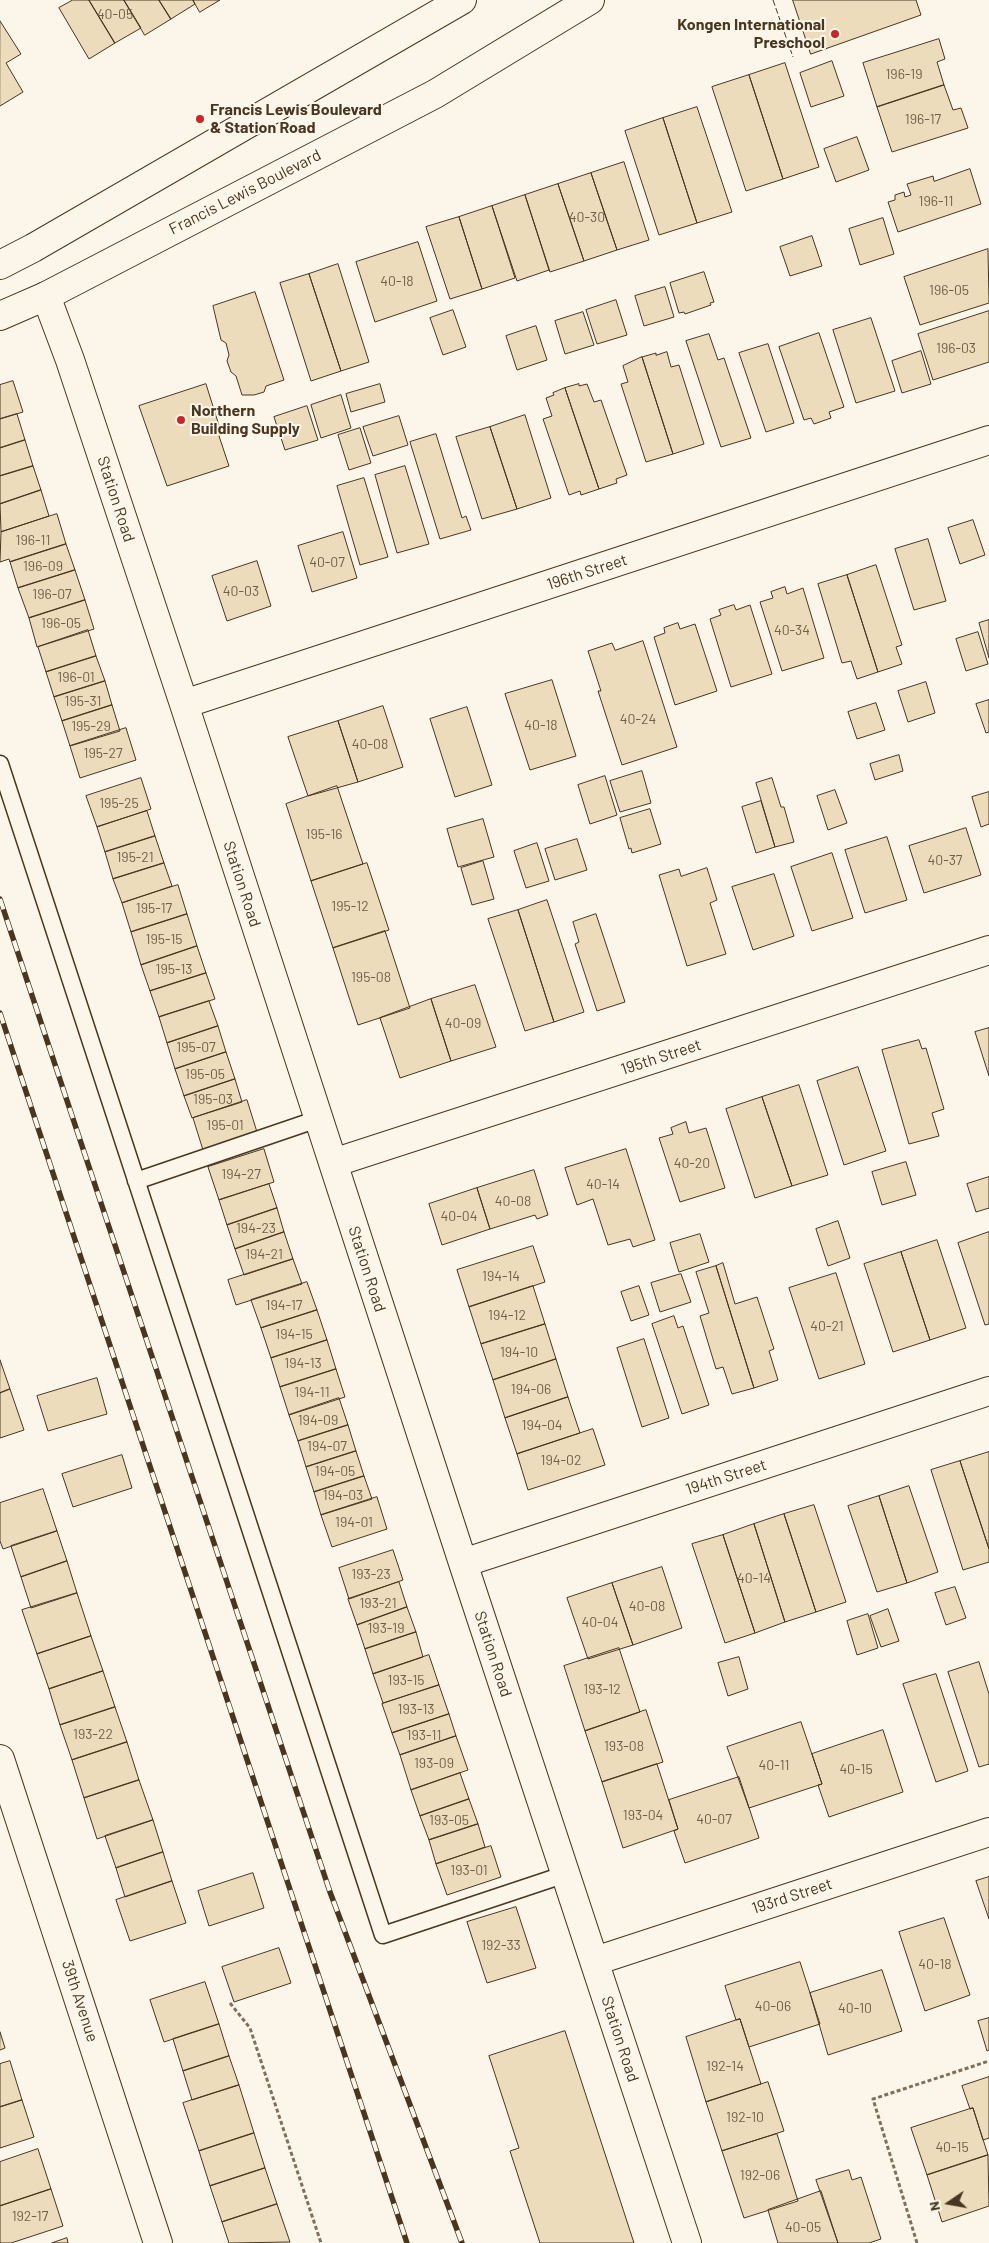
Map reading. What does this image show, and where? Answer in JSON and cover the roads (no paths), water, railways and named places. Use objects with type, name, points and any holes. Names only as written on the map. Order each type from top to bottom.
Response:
[{"type":"street","points":[[0,265],[33,248],[462,0]]},
{"type":"street","name":"Francis Lewis Boulevard","points":[[0,316],[46,296],[435,94],[590,0]]},
{"type":"street","name":"Station Road","points":[[46,296],[70,360],[184,704],[463,1563],[687,2243]]},
{"type":"street","name":"196th Street","points":[[184,704],[989,440]]},
{"type":"street","name":"195th Street","points":[[333,1163],[989,950]]},
{"type":"street","name":"194th Street","points":[[463,1563],[989,1391]]},
{"type":"street","name":"39th Avenue","points":[[0,1759],[158,2243]]},
{"type":"street","name":"193rd Street","points":[[595,1961],[989,1832]]},
{"type":"lane","points":[[0,764],[383,1935],[566,1874]]},
{"type":"lane","points":[[136,1181],[318,1119]]},
{"type":"railway","points":[[0,899],[330,1892],[462,2243]]},
{"type":"railway","points":[[0,1013],[407,2243]]},
{"type":"place","name":"Kongen International Preschool","points":[[835,34]]},
{"type":"place","name":"Francis Lewis Boulevard & Station Road","points":[[200,119]]},
{"type":"place","name":"Northern Building Supply","points":[[181,420]]}]
